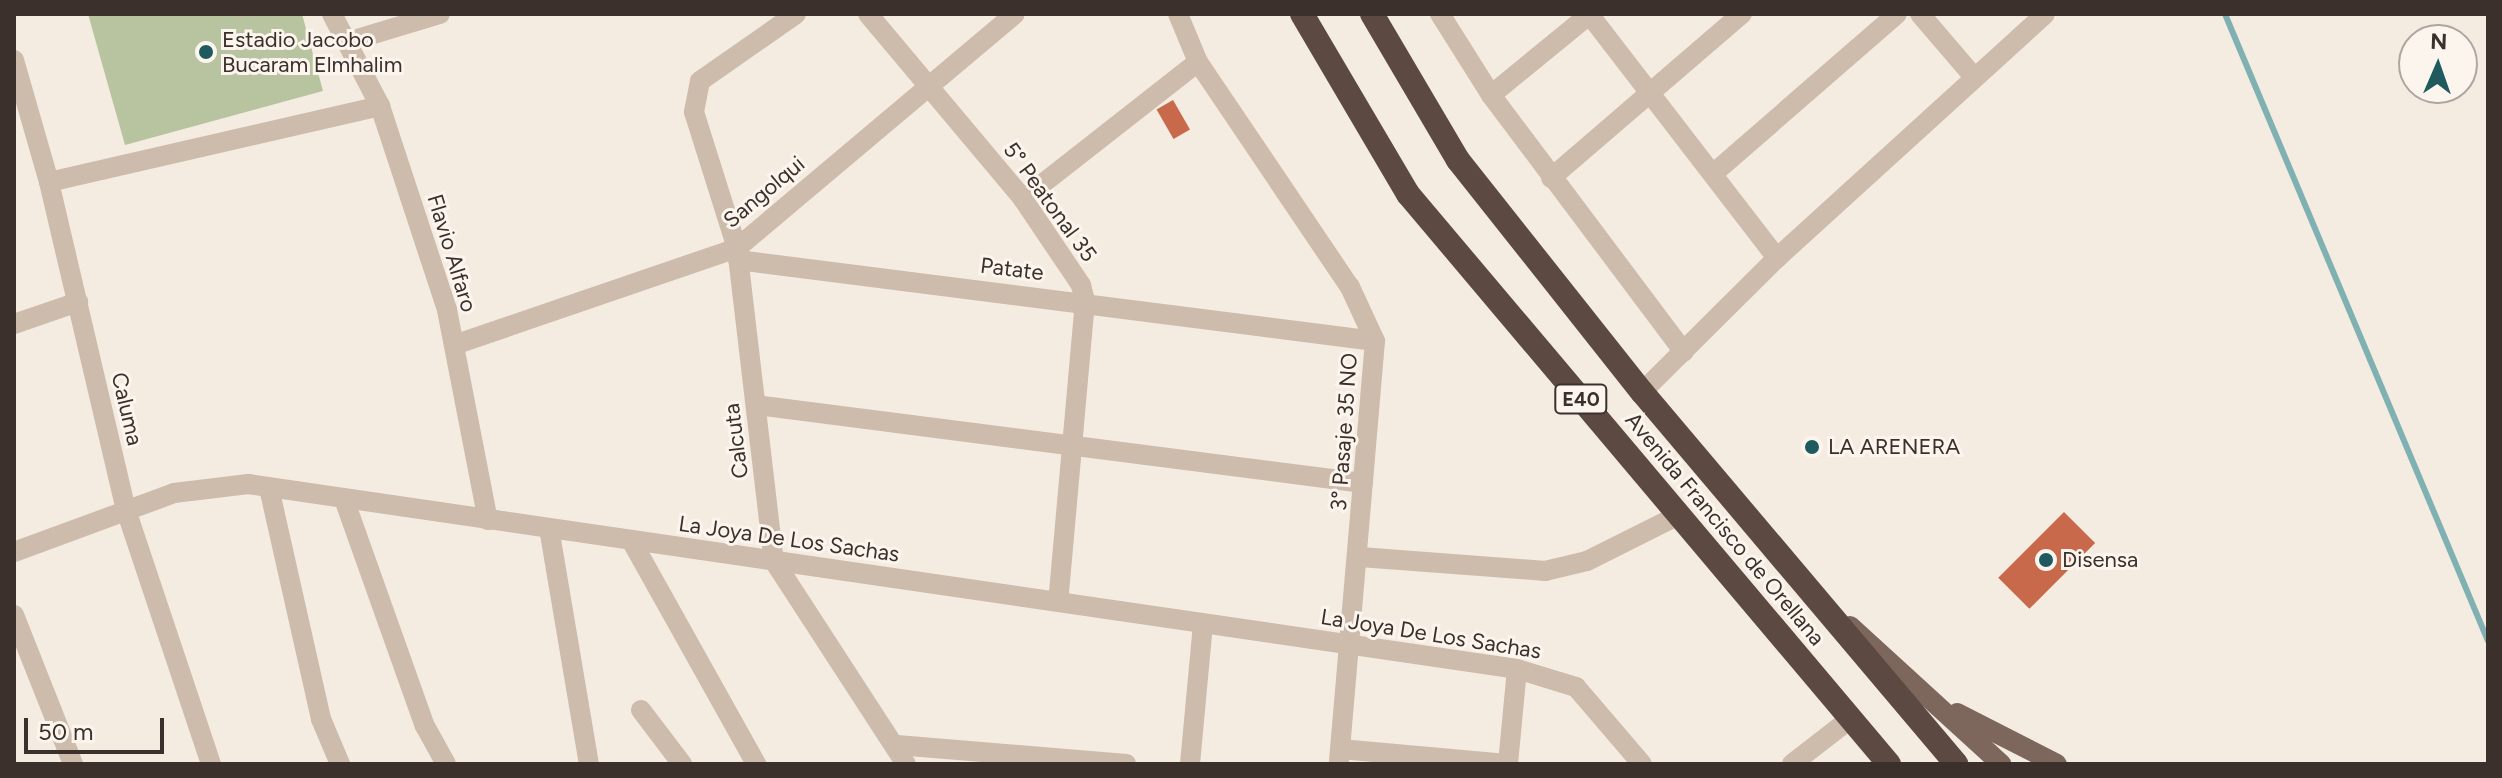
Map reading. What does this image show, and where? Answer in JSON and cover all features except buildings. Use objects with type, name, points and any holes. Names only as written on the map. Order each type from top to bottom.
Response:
[{"type":"highway","name":"Avenida Francisco de Orellana","points":[[1302,14],[1408,194],[1889,764]]},
{"type":"highway","name":"Avenida Francisco de Orellana","points":[[1372,14],[1458,160],[1642,392],[1826,605],[1956,764]]},
{"type":"main road","name":"Avenida Francisco de Orellana","points":[[1826,605],[2001,764]]},
{"type":"main road","points":[[1937,703],[2057,764]]},
{"type":"street","name":"Flavio Alfaro","points":[[332,14],[380,106],[454,345],[488,520]]},
{"type":"street","points":[[347,42],[440,14]]},
{"type":"street","name":"Calcuta","points":[[796,14],[700,81],[694,112],[737,254],[774,561],[901,755]]},
{"type":"street","name":"5° Peatonal 35","points":[[868,14],[1023,199],[1081,285],[1085,301]]},
{"type":"street","name":"Sangolqui","points":[[454,345],[737,254],[927,85],[1015,14]]},
{"type":"street","name":"3° Pasaje 35 NO","points":[[1178,14],[1198,62],[1350,287],[1375,341],[1360,557],[1340,756]]},
{"type":"street","points":[[1440,14],[1491,95],[1684,352]]},
{"type":"street","points":[[1491,95],[1590,14],[1652,90],[1777,258]]},
{"type":"street","points":[[1551,178],[1742,14]]},
{"type":"street","points":[[1714,173],[1897,14]]},
{"type":"street","points":[[1920,14],[1974,77]]},
{"type":"street","points":[[1642,392],[1777,258],[2045,14]]},
{"type":"street","name":"Caluma","points":[[14,60],[49,182],[126,510],[211,764]]},
{"type":"street","points":[[1023,199],[1198,62]]},
{"type":"street","points":[[49,182],[380,106]]},
{"type":"street","name":"Patate","points":[[737,254],[1375,341]]},
{"type":"street","points":[[1058,602],[1085,301]]},
{"type":"street","points":[[14,324],[78,302]]},
{"type":"street","points":[[756,405],[1363,483]]},
{"type":"street","name":"La Joya De Los Sachas","points":[[14,552],[126,510],[213,486],[269,488],[1517,669],[1566,680],[1592,702],[1642,764]]},
{"type":"street","points":[[269,488],[321,719],[340,764]]},
{"type":"street","points":[[344,499],[425,726],[446,764]]},
{"type":"street","points":[[1360,557],[1545,571],[1587,561],[1679,515]]},
{"type":"street","points":[[549,528],[589,764]]},
{"type":"street","points":[[631,540],[756,764]]},
{"type":"street","points":[[14,615],[73,764]]},
{"type":"street","points":[[1190,764],[1203,624]]},
{"type":"street","points":[[1340,756],[1507,764],[1517,669]]},
{"type":"street","points":[[641,710],[682,764]]},
{"type":"street","points":[[1792,764],[1850,719]]},
{"type":"street","points":[[901,755],[1126,764]]},
{"type":"green space","name":"Estadio Jacobo Bucaram Elmhalim","points":[[88,14],[302,14],[323,91],[125,145]]},
{"type":"waterway","points":[[2225,14],[2488,641]]},
{"type":"place","name":"Estadio Jacobo Bucaram Elmhalim","points":[[206,52]]},
{"type":"place","name":"LA ARENERA","points":[[1812,447]]},
{"type":"place","name":"Disensa","points":[[2046,560]]}]
